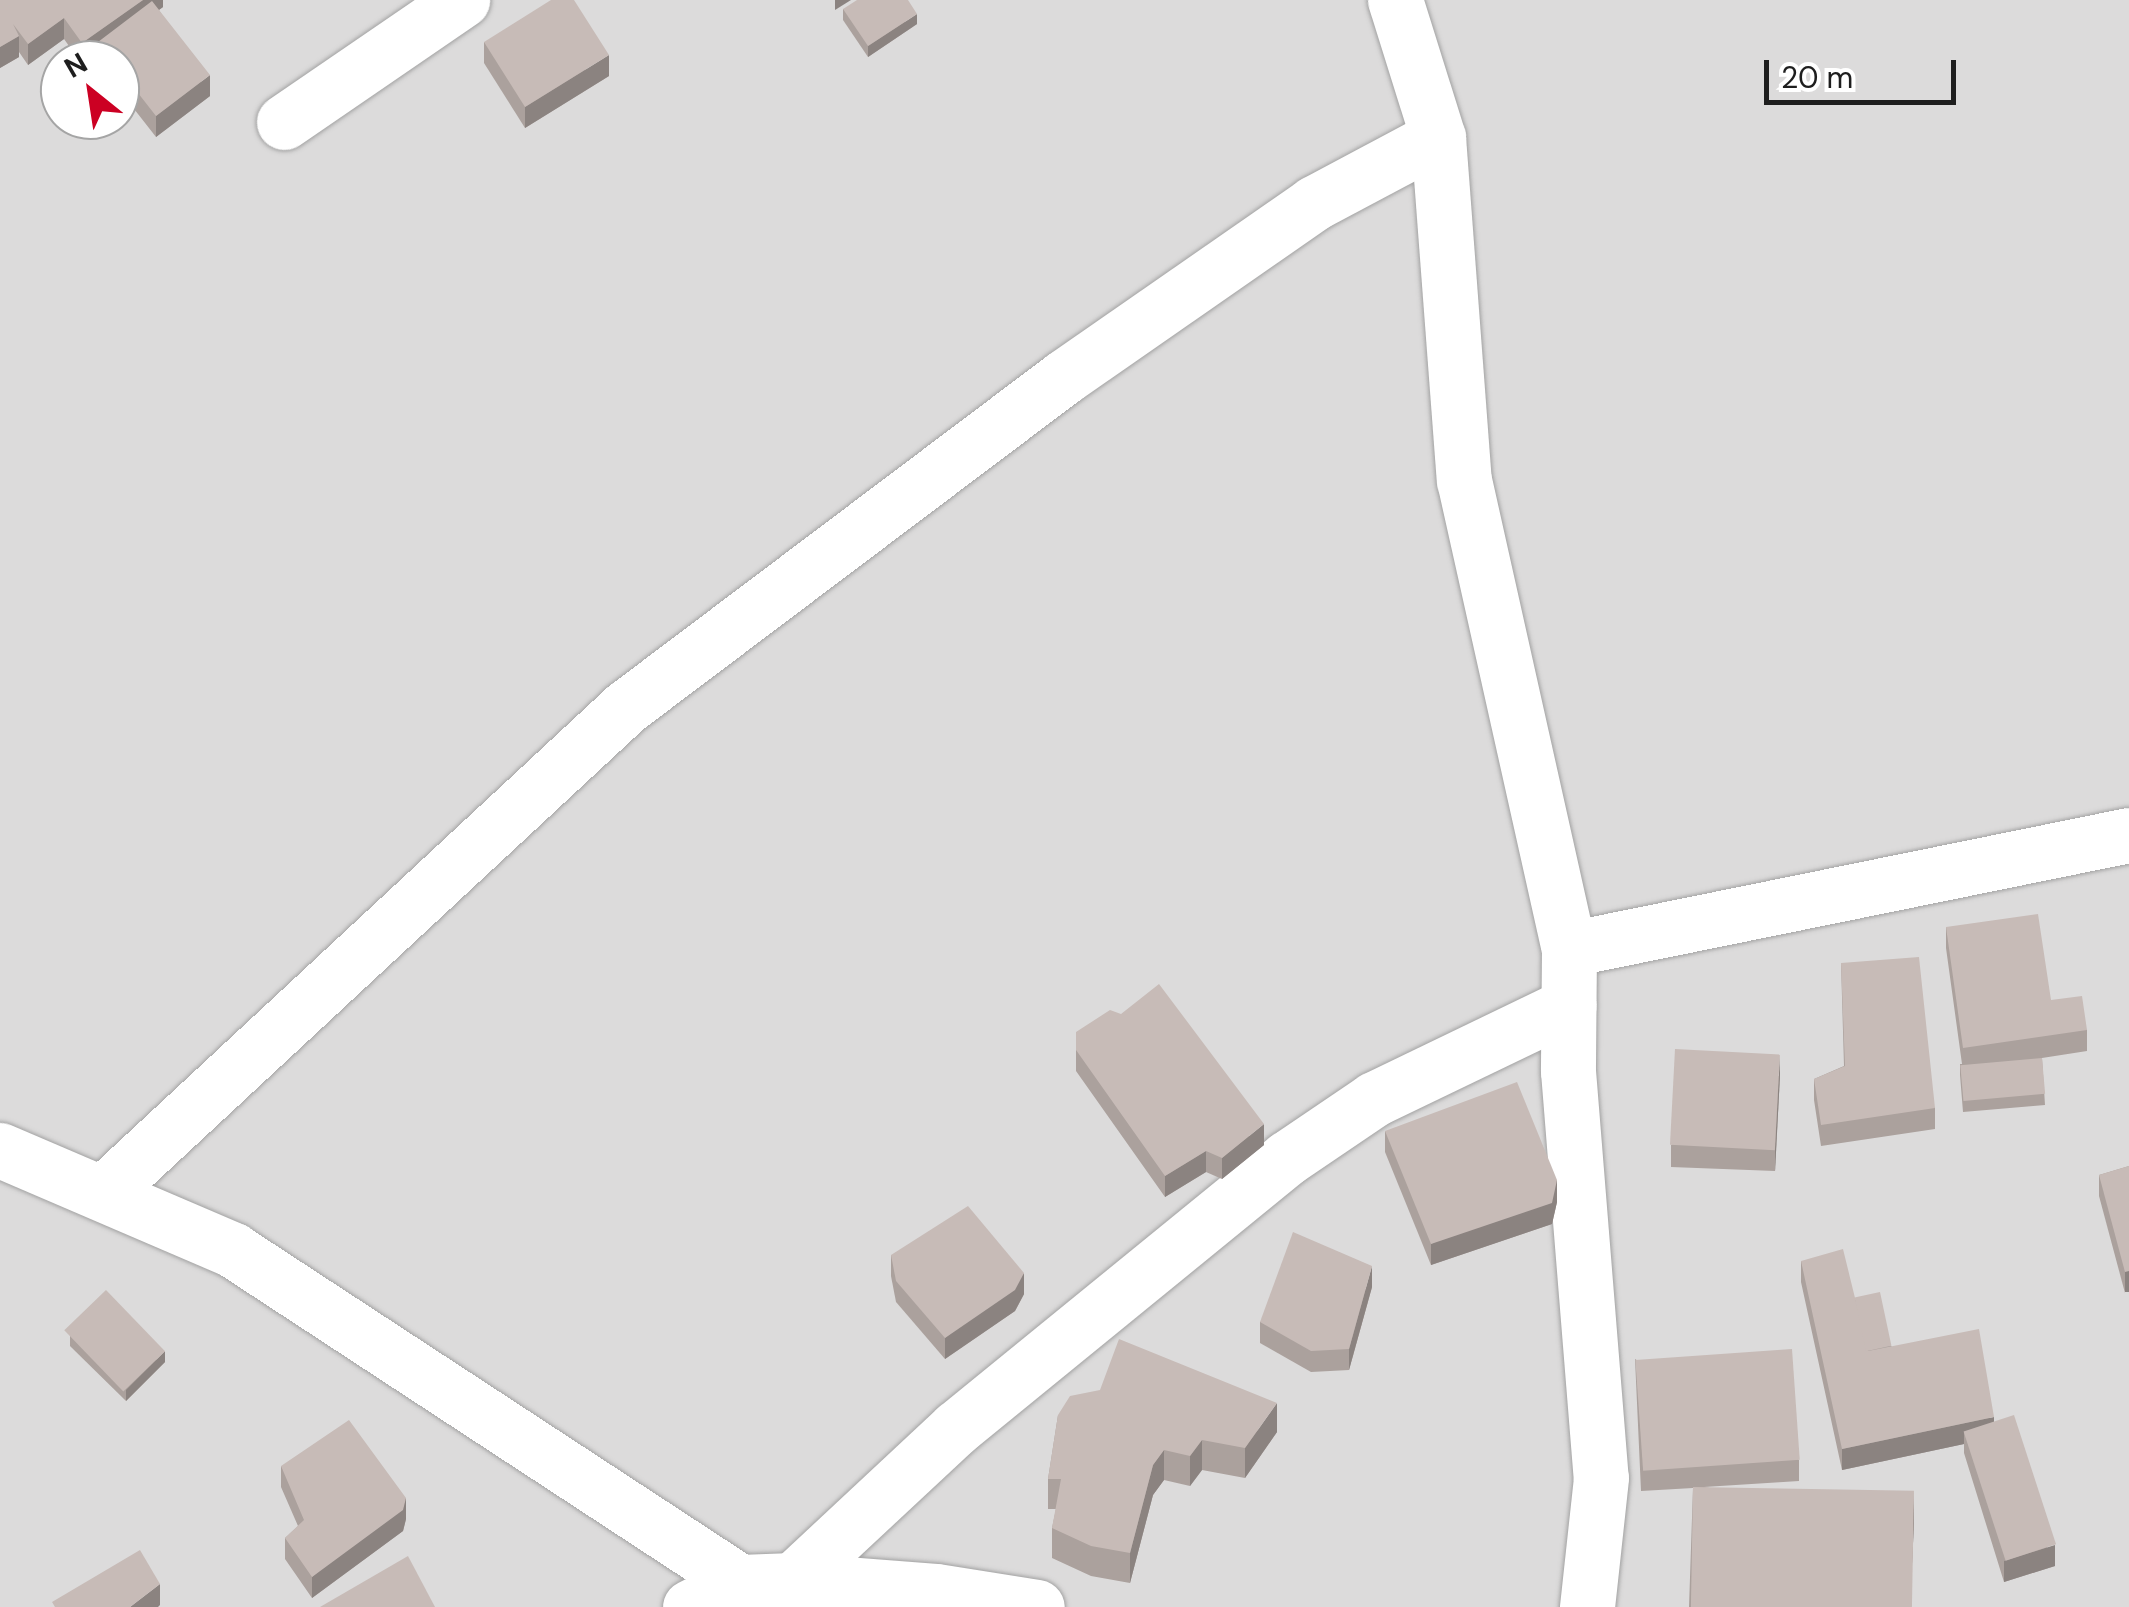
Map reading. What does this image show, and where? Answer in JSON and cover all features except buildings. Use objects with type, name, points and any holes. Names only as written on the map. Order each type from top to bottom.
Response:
[{"type":"street","points":[[284,122],[462,0]]},
{"type":"street","points":[[1394,0],[1438,137],[1464,480],[1569,949],[1568,1005],[1601,1478],[1587,1607]]},
{"type":"street","points":[[104,1192],[626,708],[1079,366],[1314,203],[1438,137]]},
{"type":"street","points":[[1569,949],[2129,836]]},
{"type":"street","points":[[690,1607],[767,1581],[1287,1158],[1374,1099],[1568,1005]]},
{"type":"street","points":[[0,1150],[233,1250],[767,1581],[936,1591],[1037,1607]]},
{"type":"shaded area","points":[[0,0],[2129,0],[2129,1607],[0,1607]]}]
